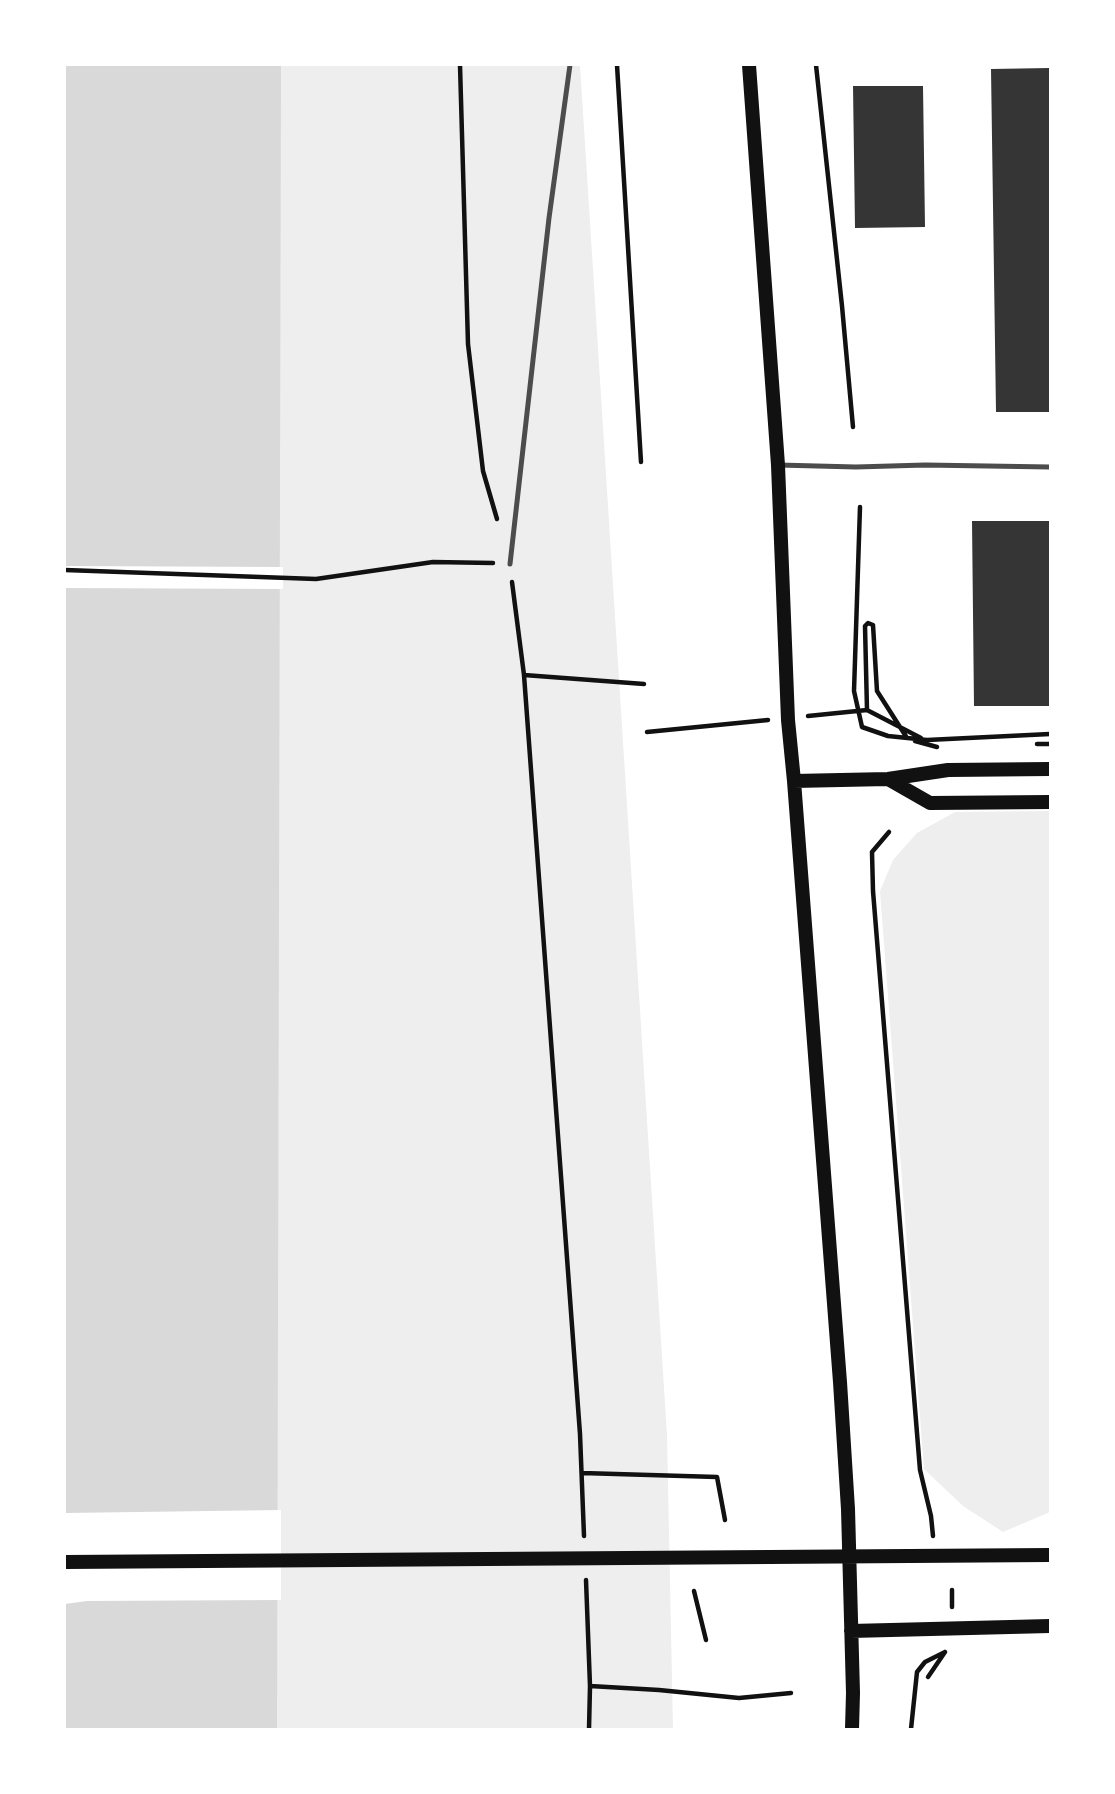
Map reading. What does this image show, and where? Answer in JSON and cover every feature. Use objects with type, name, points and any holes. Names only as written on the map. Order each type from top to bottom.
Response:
[{"type":"main road","points":[[749,65],[778,465],[788,720],[848,1508],[852,1729]]},
{"type":"main road","points":[[794,781],[888,779],[948,771],[1050,769]]},
{"type":"main road","points":[[888,779],[930,803],[1050,802]]},
{"type":"main road","points":[[1033,1554],[1050,1545]]},
{"type":"main road","points":[[65,1562],[1050,1555]]},
{"type":"main road","points":[[851,1631],[1050,1626]]},
{"type":"lane","points":[[510,564],[549,218],[570,65]]},
{"type":"lane","points":[[778,465],[1050,467]]},
{"type":"path","points":[[460,65],[468,344],[483,471],[498,524]]},
{"type":"path","points":[[617,65],[641,462]]},
{"type":"path","points":[[816,65],[853,428]]},
{"type":"path","points":[[860,507],[854,691],[862,727],[888,736],[926,740],[1050,734]]},
{"type":"path","points":[[65,570],[316,579],[433,562],[510,564],[524,676],[580,1434],[584,1539]]},
{"type":"path","points":[[867,710],[865,626],[868,623],[873,625],[877,691],[906,738]]},
{"type":"path","points":[[524,676],[644,684]]},
{"type":"path","points":[[798,717],[867,710],[926,740]]},
{"type":"path","points":[[647,732],[771,720]]},
{"type":"path","points":[[889,832],[872,852],[873,891],[920,1470],[931,1516]]},
{"type":"path","points":[[582,1473],[718,1477],[725,1520]]},
{"type":"path","points":[[586,1579],[589,1729]]},
{"type":"path","points":[[694,1591],[706,1640]]},
{"type":"path","points":[[928,1677],[950,1645]]},
{"type":"path","points":[[911,1729],[917,1672],[925,1662],[956,1649]]},
{"type":"path","points":[[590,1686],[740,1698],[791,1693]]},
{"type":"shaded area","points":[[65,65],[580,65],[667,1435],[673,1729],[65,1729]]},
{"type":"shaded area","points":[[65,65],[281,65],[277,1729],[65,1729]]},
{"type":"shaded area","points":[[1050,811],[1050,1512],[1003,1532],[963,1506],[924,1469],[880,891],[893,860],[917,833],[955,812]]},
{"type":"pier","points":[[65,566],[283,567],[283,589],[65,588]]},
{"type":"pier","points":[[281,1510],[281,1600],[87,1601],[65,1604],[65,1513]]},
{"type":"building","points":[[1050,68],[1050,412],[996,412],[991,69]]},
{"type":"building","points":[[853,86],[923,86],[925,227],[855,228]]},
{"type":"building","points":[[972,521],[1050,521],[1050,706],[974,706]]}]
